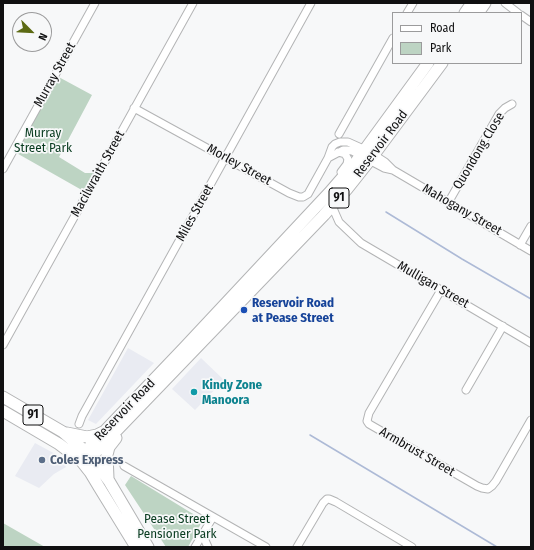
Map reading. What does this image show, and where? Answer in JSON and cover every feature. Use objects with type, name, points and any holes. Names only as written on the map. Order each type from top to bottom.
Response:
[{"type":"main road","points":[[466,12],[472,3]]},
{"type":"main road","points":[[479,12],[485,3]]},
{"type":"main road","name":"Reservoir Road","points":[[367,155],[427,64]]},
{"type":"main road","name":"Reservoir Road","points":[[85,455],[105,430],[184,348],[328,203],[347,173],[367,155],[441,64]]},
{"type":"main road","name":"Reservoir Road","points":[[85,455],[94,454],[148,398],[324,215],[328,203]]},
{"type":"main road","name":"91","points":[[3,398],[63,432],[87,437],[98,435],[105,430]]},
{"type":"main road","points":[[109,481],[106,458],[109,447],[143,410],[148,398]]},
{"type":"main road","name":"91","points":[[3,411],[59,444],[75,456],[85,455]]},
{"type":"main road","points":[[63,432],[109,481],[148,547]]},
{"type":"main road","points":[[85,455],[97,483],[136,547]]},
{"type":"street","name":"Murray Street","points":[[3,168],[95,3]]},
{"type":"street","name":"Macilwraith Street","points":[[3,345],[193,3]]},
{"type":"street","name":"Miles Street","points":[[79,424],[82,416],[311,3]]},
{"type":"street","points":[[408,12],[412,3]]},
{"type":"street","points":[[505,3],[517,12]]},
{"type":"street","points":[[522,16],[531,22]]},
{"type":"street","points":[[339,134],[392,40]]},
{"type":"street","name":"Quondong Close","points":[[448,202],[499,114],[512,104]]},
{"type":"street","name":"Morley Street","points":[[134,108],[296,196],[305,197],[309,192],[334,145],[340,142],[348,142],[367,155]]},
{"type":"street","points":[[338,152],[347,150],[367,155]]},
{"type":"street","name":"Morley Street","points":[[328,158],[338,152]]},
{"type":"street","points":[[328,203],[329,187],[348,159],[346,155],[338,152]]},
{"type":"street","name":"Mahogany Street","points":[[367,155],[385,162],[393,170],[531,251]]},
{"type":"street","name":"Mulligan Street","points":[[328,203],[339,222],[361,243],[531,343]]},
{"type":"street","name":"Mulligan Street","points":[[324,215],[339,222]]},
{"type":"street","points":[[520,245],[531,226]]},
{"type":"street","name":"Armbrust Street","points":[[441,290],[369,413],[367,421],[369,424],[477,486],[488,489],[496,481],[531,420]]},
{"type":"street","points":[[466,390],[503,326]]},
{"type":"street","points":[[124,466],[266,547]]},
{"type":"street","points":[[297,547],[323,503],[327,499],[330,499],[412,547]]},
{"type":"street","points":[[195,547],[212,517]]},
{"type":"street","points":[[202,534],[208,547]]},
{"type":"shaded area","points":[[128,348],[154,363],[96,424],[88,420]]},
{"type":"shaded area","points":[[201,358],[224,380],[195,410],[172,389]]},
{"type":"shaded area","points":[[35,443],[59,456],[66,467],[54,474],[39,488],[15,476]]},
{"type":"green space","name":"Murray Street Park","points":[[55,75],[92,95],[59,157],[85,173],[98,173],[87,193],[13,151]]},
{"type":"green space","name":"Pease Street Pensioner Park","points":[[131,476],[203,520],[188,547],[166,547],[125,485]]},
{"type":"green space","points":[[3,523],[45,547],[3,547]]},
{"type":"waterway","points":[[386,212],[462,259],[531,299]]},
{"type":"waterway","points":[[310,435],[497,547]]},
{"type":"place","name":"Reservoir Road at Pease Street","points":[[244,310]]},
{"type":"place","name":"Kindy Zone Manoora","points":[[194,392]]},
{"type":"place","name":"Coles Express","points":[[42,460]]}]
